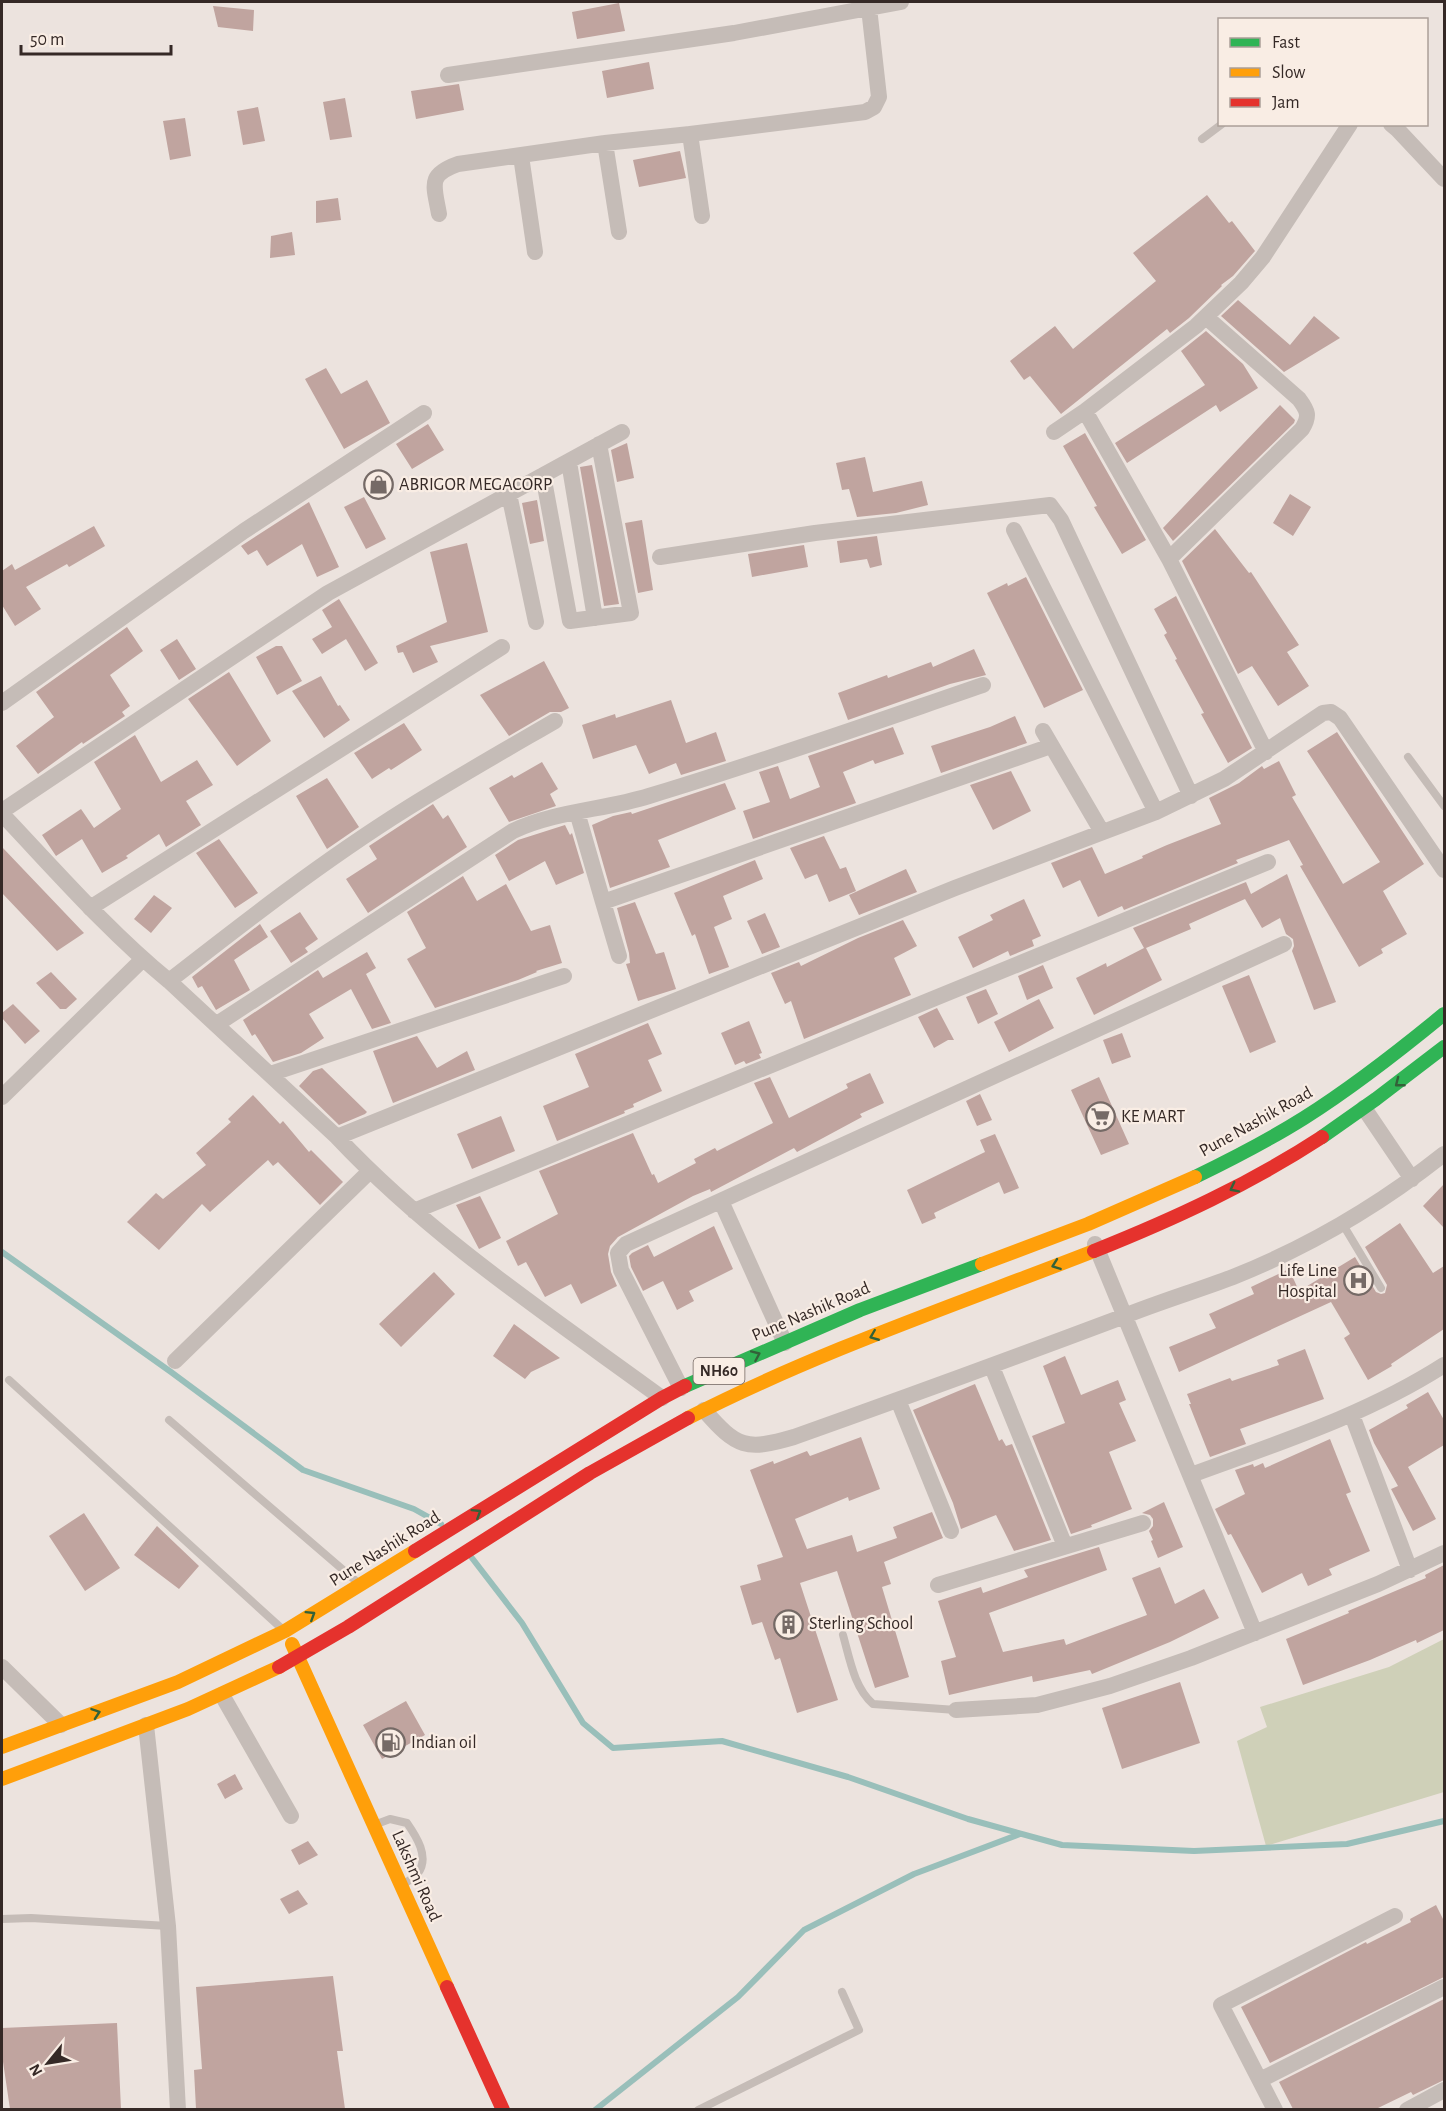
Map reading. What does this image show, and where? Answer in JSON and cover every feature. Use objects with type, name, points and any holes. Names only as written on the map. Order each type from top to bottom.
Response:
[{"type":"main road","name":"Pune Nashik Road","points":[[2,1747],[178,1682],[285,1631],[681,1388],[885,1301],[1136,1204],[1215,1167],[1282,1131],[1334,1098],[1396,1054],[1444,1014]]},
{"type":"main road","name":"NH60","points":[[2,1779],[222,1695],[299,1656],[631,1449],[704,1410],[773,1377],[944,1307],[1097,1250],[1207,1202],[1255,1178],[1327,1134],[1444,1047]]},
{"type":"main road","name":"Lakshmi Road","points":[[285,1631],[299,1656],[503,2109]]},
{"type":"street","points":[[448,75],[734,33],[847,7],[869,8],[901,2]]},
{"type":"street","points":[[439,213],[434,183],[441,170],[458,164],[605,143],[865,112],[874,107],[879,96],[869,8]]},
{"type":"street","points":[[1054,432],[1085,411],[1206,317],[1263,257],[1349,126]]},
{"type":"street","points":[[1393,126],[1444,179]]},
{"type":"street","points":[[690,134],[702,216]]},
{"type":"street","points":[[605,143],[619,231]]},
{"type":"street","points":[[521,156],[535,252]]},
{"type":"street","points":[[1169,559],[1302,429],[1308,419],[1307,410],[1299,399],[1206,317]]},
{"type":"street","points":[[1085,411],[1169,559],[1266,752]]},
{"type":"street","points":[[2,703],[244,531],[424,413]]},
{"type":"street","points":[[622,432],[328,593],[2,812],[90,908],[338,1137],[370,1171],[414,1211],[472,1259],[662,1398]]},
{"type":"street","points":[[543,475],[570,621],[631,613],[599,444]]},
{"type":"street","points":[[569,462],[595,618]]},
{"type":"street","points":[[509,494],[536,622]]},
{"type":"street","points":[[660,557],[815,533],[1050,505],[1062,520],[1191,796]]},
{"type":"street","points":[[1014,530],[1156,812]]},
{"type":"street","points":[[90,908],[502,647]]},
{"type":"street","points":[[217,1024],[513,831],[536,820],[637,800],[724,773],[983,685]]},
{"type":"street","points":[[338,1137],[955,888],[1156,812],[1224,779],[1323,713],[1331,712],[1340,718],[1444,870]]},
{"type":"street","points":[[170,981],[271,903],[363,838],[435,791],[555,721]]},
{"type":"street","points":[[603,902],[1047,739],[1102,832]]},
{"type":"street","points":[[577,812],[619,956]]},
{"type":"street","points":[[414,1211],[1268,862]]},
{"type":"street","points":[[681,1388],[621,1270],[618,1253],[626,1244],[1284,944]]},
{"type":"street","points":[[2,1097],[143,959]]},
{"type":"street","points":[[270,1074],[564,976]]},
{"type":"street","points":[[1364,1108],[1412,1179]]},
{"type":"street","points":[[704,1410],[725,1434],[747,1445],[765,1446],[898,1400],[1234,1276],[1279,1256],[1342,1223],[1412,1179],[1444,1154]]},
{"type":"street","points":[[175,1361],[370,1171]]},
{"type":"street","points":[[721,1201],[785,1343]]},
{"type":"street","points":[[1087,1224],[1255,1633]]},
{"type":"street","points":[[1191,1474],[1352,1415],[1418,1382],[1444,1365]]},
{"type":"street","points":[[992,1367],[1065,1546]]},
{"type":"street","points":[[898,1400],[951,1532]]},
{"type":"street","points":[[1352,1415],[1410,1570]]},
{"type":"street","points":[[938,1585],[1143,1523]]},
{"type":"street","points":[[956,1710],[1037,1705],[1110,1686],[1255,1633],[1378,1584],[1444,1553]]},
{"type":"street","points":[[2,1667],[61,1725]]},
{"type":"street","points":[[222,1695],[291,1816]]},
{"type":"street","points":[[146,1725],[168,1926],[178,2109]]},
{"type":"street","points":[[1275,2109],[1221,2005],[1395,1916]]},
{"type":"street","points":[[1260,2080],[1444,1987]]},
{"type":"street","points":[[1407,2109],[1444,2090]]},
{"type":"lane","points":[[1202,139],[1219,126]]},
{"type":"lane","points":[[1408,757],[1444,806]]},
{"type":"lane","points":[[1342,1223],[1381,1288]]},
{"type":"lane","points":[[9,1380],[285,1631]]},
{"type":"lane","points":[[169,1420],[361,1585]]},
{"type":"lane","points":[[843,1635],[858,1684],[864,1696],[873,1704],[956,1710]]},
{"type":"lane","points":[[374,1825],[390,1819],[407,1823],[422,1849],[422,1865],[418,1874],[401,1886]]},
{"type":"lane","points":[[2,1919],[51,1919],[168,1926]]},
{"type":"lane","points":[[698,2109],[860,2030],[842,1992]]},
{"type":"green space","points":[[1444,1639],[1444,1792],[1266,1846],[1237,1741],[1267,1727],[1260,1707],[1389,1667]]},
{"type":"building","points":[[619,3],[625,31],[577,39],[572,12]]},
{"type":"building","points":[[213,6],[254,10],[253,31],[218,27]]},
{"type":"building","points":[[649,62],[654,89],[607,98],[602,71]]},
{"type":"building","points":[[459,84],[464,110],[416,119],[411,91]]},
{"type":"building","points":[[345,98],[352,137],[330,140],[323,102]]},
{"type":"building","points":[[258,107],[265,141],[243,145],[237,111]]},
{"type":"building","points":[[185,118],[191,156],[170,160],[163,121]]},
{"type":"building","points":[[680,151],[686,178],[639,187],[633,160]]},
{"type":"building","points":[[1207,195],[1229,223],[1232,221],[1255,251],[1233,276],[1189,318],[1170,333],[1167,329],[1061,414],[1030,376],[1024,380],[1010,361],[1055,326],[1073,349],[1156,281],[1133,253]]},
{"type":"building","points":[[338,198],[341,220],[316,223],[316,201]]},
{"type":"building","points":[[292,232],[295,255],[270,258],[271,236]]},
{"type":"building","points":[[1238,300],[1290,345],[1314,316],[1340,338],[1284,372],[1221,316]]},
{"type":"building","points":[[1206,331],[1243,364],[1258,388],[1220,412],[1216,405],[1127,463],[1115,443],[1205,385],[1181,351]]},
{"type":"building","points":[[326,368],[341,394],[367,380],[390,423],[344,449],[305,379]]},
{"type":"building","points":[[1280,405],[1295,420],[1294,423],[1173,541],[1163,528]]},
{"type":"building","points":[[428,424],[444,450],[412,469],[396,444]]},
{"type":"building","points":[[1085,433],[1146,540],[1122,554],[1094,507],[1097,506],[1063,446]]},
{"type":"building","points":[[627,443],[634,478],[617,482],[611,450]]},
{"type":"building","points":[[865,457],[873,492],[922,481],[928,505],[896,513],[857,517],[849,489],[842,490],[836,463]]},
{"type":"building","points":[[592,465],[619,604],[604,606],[580,467]]},
{"type":"building","points":[[1290,494],[1311,507],[1293,536],[1273,523]]},
{"type":"building","points":[[364,497],[386,539],[366,549],[344,507]]},
{"type":"building","points":[[537,500],[544,541],[530,544],[522,503]]},
{"type":"building","points":[[309,502],[339,567],[317,577],[302,544],[267,566],[257,550],[248,555],[241,546]]},
{"type":"building","points":[[642,520],[653,590],[638,593],[625,523]]},
{"type":"building","points":[[94,526],[105,546],[69,567],[67,564],[26,587],[41,609],[15,626],[2,605],[2,571],[12,564],[15,570]]},
{"type":"building","points":[[1215,529],[1249,573],[1251,572],[1299,645],[1287,652],[1309,686],[1278,706],[1252,666],[1238,674],[1182,561]]},
{"type":"building","points":[[877,536],[882,565],[870,568],[867,559],[840,563],[837,541]]},
{"type":"building","points":[[467,543],[488,632],[430,646],[438,662],[413,673],[403,652],[398,653],[396,646],[447,622],[430,552]]},
{"type":"building","points":[[804,545],[808,567],[752,577],[748,554]]},
{"type":"building","points":[[1026,577],[1083,690],[1044,708],[987,593]]},
{"type":"building","points":[[1176,596],[1252,748],[1228,763],[1175,660],[1177,659],[1164,635],[1167,633],[1154,609]]},
{"type":"building","points":[[339,599],[378,663],[365,671],[346,639],[322,654],[312,639],[332,627],[322,610]]},
{"type":"building","points":[[127,627],[143,651],[110,675],[130,706],[122,712],[125,716],[83,744],[82,742],[38,774],[16,746],[54,717],[36,692]]},
{"type":"building","points":[[177,639],[196,669],[179,680],[160,650]]},
{"type":"building","points":[[276,646],[282,646],[302,681],[277,695],[256,657]]},
{"type":"building","points":[[974,649],[986,675],[950,684],[848,720],[838,693],[931,662],[933,667]]},
{"type":"building","points":[[544,661],[569,708],[561,712],[550,712],[509,736],[480,695]]},
{"type":"building","points":[[229,672],[271,741],[237,766],[188,699]]},
{"type":"building","points":[[321,676],[338,706],[340,705],[350,720],[324,738],[292,691]]},
{"type":"building","points":[[671,700],[686,743],[716,732],[726,761],[681,775],[676,763],[649,774],[636,745],[593,759],[582,725],[615,714],[616,718]]},
{"type":"building","points":[[1015,716],[1027,743],[941,773],[931,746],[990,727]]},
{"type":"building","points":[[404,723],[422,750],[372,779],[354,753]]},
{"type":"building","points":[[893,727],[904,754],[875,764],[873,760],[843,772],[856,803],[753,839],[743,811],[770,802],[759,772],[778,766],[790,799],[820,787],[808,756]]},
{"type":"building","points":[[1337,732],[1424,864],[1383,891],[1407,934],[1381,949],[1383,953],[1359,967],[1300,866],[1303,865],[1289,840],[1236,860],[1238,863],[1124,910],[1122,906],[1098,917],[1080,880],[1063,888],[1051,863],[1092,847],[1105,874],[1167,845],[1221,824],[1209,798],[1239,783],[1262,766],[1264,769],[1279,761],[1296,795],[1292,797],[1343,884],[1380,862],[1307,751]]},
{"type":"building","points":[[135,735],[161,782],[197,760],[213,785],[186,801],[201,825],[166,847],[159,834],[126,856],[128,858],[102,873],[82,839],[56,856],[42,835],[81,809],[94,828],[121,809],[94,762]]},
{"type":"building","points":[[542,762],[558,789],[550,794],[556,806],[509,822],[489,788],[512,775],[514,778]]},
{"type":"building","points":[[1011,771],[1031,811],[993,830],[970,785]]},
{"type":"building","points":[[327,778],[359,827],[327,849],[296,796]]},
{"type":"building","points":[[725,783],[736,809],[658,840],[670,867],[610,888],[592,825],[613,816],[631,812],[632,814]]},
{"type":"building","points":[[433,804],[443,819],[448,815],[467,847],[368,913],[346,879],[377,859],[369,846]]},
{"type":"building","points":[[565,825],[570,835],[572,833],[584,873],[556,885],[545,861],[509,881],[495,855],[518,840]]},
{"type":"building","points":[[824,836],[840,869],[846,867],[856,891],[829,902],[817,874],[805,879],[790,848]]},
{"type":"building","points":[[219,839],[258,893],[235,908],[196,853]]},
{"type":"building","points":[[2,847],[84,933],[57,951],[2,893]]},
{"type":"building","points":[[755,860],[763,879],[723,896],[732,919],[714,927],[729,967],[709,974],[695,934],[692,936],[674,893]]},
{"type":"building","points":[[906,869],[917,892],[859,915],[849,895]]},
{"type":"building","points":[[1287,874],[1336,1002],[1314,1010],[1292,951],[1293,939],[1286,934],[1280,918],[1262,928],[1245,899],[1189,924],[1191,929],[1146,948],[1162,980],[1094,1015],[1076,978],[1106,963],[1107,967],[1144,948],[1133,928],[1246,882],[1251,894]]},
{"type":"building","points":[[463,876],[477,901],[506,884],[531,931],[550,925],[562,963],[435,1008],[407,959],[426,948],[407,912]]},
{"type":"building","points":[[154,895],[172,908],[151,933],[134,919]]},
{"type":"building","points":[[1024,899],[1041,936],[1032,940],[1034,946],[1010,956],[1008,951],[973,968],[958,937],[993,920],[990,915]]},
{"type":"building","points":[[635,902],[656,954],[664,952],[676,989],[638,1001],[626,964],[630,963],[629,953],[617,908]]},
{"type":"building","points":[[300,912],[318,939],[305,948],[308,952],[291,963],[270,931]]},
{"type":"building","points":[[765,913],[780,947],[762,954],[747,921]]},
{"type":"building","points":[[903,920],[917,946],[894,958],[911,995],[804,1039],[791,1001],[785,1004],[771,973],[799,962],[801,966],[858,938]]},
{"type":"building","points":[[260,924],[268,937],[234,960],[250,990],[216,1010],[202,986],[198,988],[192,977]]},
{"type":"building","points":[[367,952],[376,968],[366,974],[391,1023],[372,1029],[351,989],[309,1014],[324,1038],[301,1053],[273,1062],[255,1034],[252,1036],[243,1020],[318,970],[323,978]]},
{"type":"building","points":[[1043,965],[1053,988],[1027,1000],[1018,976]]},
{"type":"building","points":[[51,972],[77,999],[66,1009],[60,1009],[36,983]]},
{"type":"building","points":[[1249,975],[1276,1042],[1250,1053],[1222,986]]},
{"type":"building","points":[[986,989],[998,1014],[978,1024],[966,997]]},
{"type":"building","points":[[1039,999],[1054,1028],[1009,1052],[994,1022]]},
{"type":"building","points":[[13,1004],[40,1031],[25,1044],[2,1018],[2,1013]]},
{"type":"building","points":[[937,1008],[954,1040],[948,1040],[934,1048],[918,1017]]},
{"type":"building","points":[[749,1021],[762,1053],[759,1054],[761,1058],[746,1064],[744,1061],[735,1065],[721,1033]]},
{"type":"building","points":[[648,1023],[662,1054],[648,1060],[662,1091],[633,1104],[634,1107],[624,1111],[625,1113],[557,1141],[543,1106],[589,1087],[575,1054]]},
{"type":"building","points":[[1122,1033],[1131,1057],[1112,1064],[1103,1040]]},
{"type":"building","points":[[417,1036],[437,1068],[467,1051],[475,1070],[393,1103],[373,1051]]},
{"type":"building","points":[[322,1068],[367,1112],[365,1114],[339,1125],[299,1086],[313,1071]]},
{"type":"building","points":[[870,1073],[884,1103],[860,1114],[862,1117],[797,1152],[794,1148],[711,1192],[710,1189],[693,1196],[618,1237],[610,1246],[608,1254],[611,1272],[617,1286],[581,1304],[571,1284],[545,1297],[526,1262],[518,1266],[506,1241],[558,1214],[539,1171],[633,1133],[658,1183],[696,1163],[694,1159],[715,1148],[717,1151],[773,1123],[754,1083],[770,1077],[789,1118],[848,1088],[846,1084]]},
{"type":"building","name":"KE MART","points":[[1099,1077],[1129,1144],[1101,1155],[1071,1090]]},
{"type":"building","points":[[980,1094],[992,1120],[977,1126],[966,1101]]},
{"type":"building","points":[[253,1095],[280,1124],[283,1121],[309,1152],[311,1150],[343,1182],[320,1205],[278,1162],[273,1166],[268,1160],[210,1212],[202,1204],[159,1250],[127,1222],[156,1193],[163,1199],[206,1165],[196,1153],[231,1122],[228,1119]]},
{"type":"building","points":[[501,1116],[515,1151],[472,1169],[457,1134]]},
{"type":"building","points":[[995,1134],[1019,1188],[1004,1194],[999,1182],[934,1213],[936,1218],[922,1224],[907,1190],[985,1152],[980,1140]]},
{"type":"building","points":[[1444,1184],[1444,1228],[1423,1206]]},
{"type":"building","points":[[480,1196],[501,1238],[479,1249],[456,1205]]},
{"type":"building","points":[[1400,1223],[1433,1273],[1444,1266],[1444,1329],[1391,1364],[1392,1366],[1368,1380],[1344,1338],[1350,1334],[1331,1302],[1179,1372],[1169,1347],[1216,1328],[1209,1314],[1254,1294],[1251,1287],[1289,1269],[1299,1291],[1355,1257],[1376,1292],[1385,1293],[1387,1285],[1365,1247]]},
{"type":"building","points":[[714,1226],[733,1269],[689,1291],[694,1301],[677,1310],[663,1281],[643,1291],[631,1267],[629,1256],[632,1253],[648,1245],[654,1257]]},
{"type":"building","points":[[434,1272],[455,1294],[401,1347],[379,1324]]},
{"type":"building","points":[[514,1324],[560,1358],[531,1372],[525,1379],[493,1356]]},
{"type":"building","points":[[1305,1349],[1324,1399],[1240,1429],[1246,1444],[1210,1457],[1187,1394],[1230,1378],[1232,1381],[1279,1365],[1277,1360]]},
{"type":"building","points":[[1065,1356],[1081,1395],[1118,1380],[1126,1400],[1119,1403],[1136,1441],[1109,1452],[1132,1509],[1071,1534],[1032,1436],[1065,1423],[1043,1366]]},
{"type":"building","points":[[975,1384],[999,1441],[1002,1439],[1006,1446],[1012,1444],[1051,1540],[1014,1551],[996,1515],[961,1529],[953,1503],[913,1410]]},
{"type":"building","points":[[1428,1392],[1444,1420],[1444,1445],[1408,1467],[1436,1519],[1413,1531],[1391,1489],[1398,1486],[1369,1430],[1408,1408],[1406,1405]]},
{"type":"building","name":"Sterling School","points":[[861,1437],[880,1489],[849,1501],[848,1497],[795,1519],[807,1549],[852,1535],[857,1552],[897,1538],[893,1527],[932,1512],[943,1538],[884,1562],[891,1584],[882,1587],[909,1677],[875,1688],[837,1571],[800,1583],[838,1700],[797,1713],[780,1658],[775,1660],[762,1622],[752,1625],[740,1586],[761,1580],[757,1565],[783,1557],[750,1470],[773,1461],[774,1464],[807,1451],[810,1456]]},
{"type":"building","points":[[1330,1439],[1351,1492],[1346,1494],[1370,1551],[1329,1569],[1332,1575],[1308,1586],[1302,1573],[1262,1593],[1215,1509],[1245,1494],[1235,1470],[1263,1463],[1265,1468]]},
{"type":"building","points":[[1164,1502],[1183,1547],[1158,1558],[1149,1531],[1153,1526],[1153,1519],[1150,1515],[1142,1513]]},
{"type":"building","points":[[84,1513],[120,1568],[85,1591],[49,1536]]},
{"type":"building","points":[[157,1526],[199,1566],[179,1589],[134,1555]]},
{"type":"building","points":[[1099,1547],[1107,1570],[989,1613],[1003,1652],[1064,1639],[1066,1645],[1147,1615],[1132,1578],[1160,1567],[1175,1604],[1204,1589],[1219,1618],[1170,1642],[1092,1674],[1090,1670],[1033,1682],[1032,1676],[949,1695],[941,1661],[956,1657],[938,1601],[981,1587],[983,1593],[1028,1577],[1024,1570]]},
{"type":"building","points":[[1444,1565],[1444,1630],[1417,1643],[1416,1640],[1303,1685],[1286,1639],[1426,1578],[1425,1575]]},
{"type":"building","points":[[1180,1682],[1200,1743],[1122,1769],[1102,1708]]},
{"type":"building","points":[[406,1701],[425,1735],[382,1759],[363,1725]]},
{"type":"building","points":[[235,1774],[243,1789],[225,1799],[217,1784]]},
{"type":"building","points":[[308,1841],[318,1855],[299,1865],[291,1850]]},
{"type":"building","points":[[298,1890],[308,1904],[289,1914],[280,1899]]},
{"type":"building","points":[[1436,1905],[1444,1921],[1444,1977],[1270,2063],[1241,2007],[1366,1942],[1367,1944],[1411,1922],[1410,1919]]},
{"type":"building","points":[[333,1976],[343,2051],[337,2051],[345,2109],[196,2109],[194,2070],[202,2069],[196,1987]]},
{"type":"building","points":[[1444,1999],[1444,2080],[1413,2095],[1411,2092],[1376,2109],[1293,2109],[1279,2082]]},
{"type":"building","points":[[117,2023],[121,2109],[10,2109],[2,2055],[2,2028]]},
{"type":"waterway","points":[[2,1252],[171,1372],[303,1470],[414,1509],[441,1524]]},
{"type":"waterway","points":[[472,1558],[522,1623],[583,1723],[613,1748],[722,1741],[848,1777],[968,1819],[1062,1845],[1194,1851],[1347,1844],[1444,1821]]},
{"type":"waterway","points":[[595,2110],[738,1997],[804,1930],[914,1874],[1020,1834]]},
{"type":"traffic: fast","points":[[1195,1177],[1264,1142],[1322,1106],[1376,1068],[1444,1014]]},
{"type":"traffic: fast","points":[[1322,1137],[1444,1047]]},
{"type":"traffic: fast","points":[[685,1386],[860,1310],[982,1264]]},
{"type":"traffic: slow","points":[[982,1264],[1088,1224],[1195,1177]]},
{"type":"traffic: slow","points":[[688,1418],[838,1350],[1094,1251]]},
{"type":"traffic: slow","points":[[2,1747],[178,1682],[285,1631],[415,1551]]},
{"type":"traffic: slow","points":[[292,1644],[447,1987]]},
{"type":"traffic: slow","points":[[2,1779],[188,1709],[279,1667]]},
{"type":"traffic: jam","points":[[1094,1251],[1211,1200],[1322,1137]]},
{"type":"traffic: jam","points":[[415,1551],[685,1386]]},
{"type":"traffic: jam","points":[[279,1667],[348,1627],[590,1473],[688,1418]]},
{"type":"traffic: jam","points":[[447,1987],[503,2110]]},
{"type":"place","name":"ABRIGOR MEGACORP","points":[[378,485]]},
{"type":"place","name":"KE MART","points":[[1100,1117]]},
{"type":"place","name":"Life Line Hospital","points":[[1358,1281]]},
{"type":"place","name":"Sterling School","points":[[788,1624]]},
{"type":"place","name":"Indian oil","points":[[390,1743]]}]
